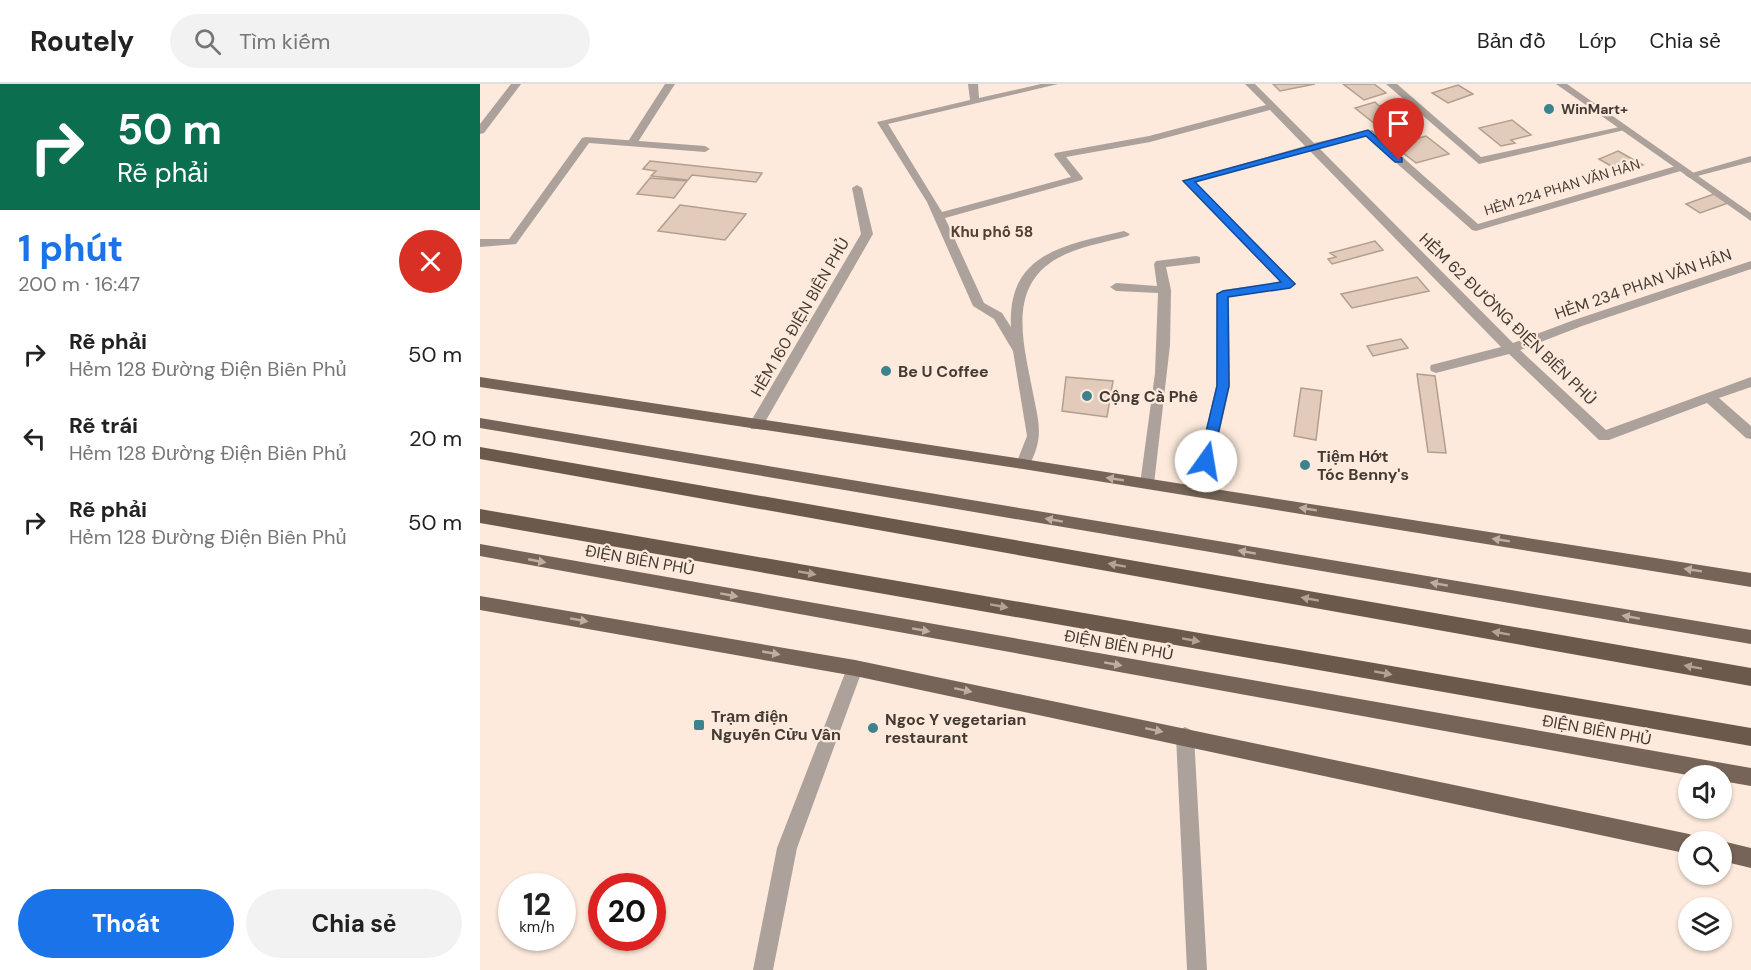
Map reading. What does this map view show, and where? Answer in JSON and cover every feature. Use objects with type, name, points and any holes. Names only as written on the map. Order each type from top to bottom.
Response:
[{"type":"highway","points":[[480,453],[1751,678]]},
{"type":"highway","name":"ĐIỆN BIÊN PHỦ","points":[[480,516],[1751,737]]},
{"type":"main road","points":[[480,382],[1023,464],[1751,580]]},
{"type":"main road","points":[[480,423],[1751,637]]},
{"type":"main road","name":"ĐIỆN BIÊN PHỦ","points":[[480,550],[1751,777]]},
{"type":"main road","points":[[480,603],[855,668],[1678,842]]},
{"type":"main road","points":[[1732,853],[1751,858]]},
{"type":"street","points":[[480,131],[516,84]]},
{"type":"street","points":[[632,143],[670,84]]},
{"type":"street","points":[[973,84],[975,102]]},
{"type":"street","points":[[1019,351],[998,316],[979,306],[938,216],[882,122],[1053,84]]},
{"type":"street","name":"HẺM 62 ĐƯỜNG ĐIỆN BIÊN PHỦ","points":[[1250,84],[1270,107],[1511,349],[1604,436],[1709,397]]},
{"type":"street","points":[[1391,84],[1479,161],[1624,129]]},
{"type":"street","points":[[1561,84],[1751,218]]},
{"type":"street","points":[[938,216],[1078,178],[1059,155],[1150,139],[1270,107]]},
{"type":"street","name":"HẺM 224 PHAN VĂN HÂN","points":[[1311,147],[1368,132],[1476,228],[1680,168]]},
{"type":"street","points":[[480,243],[512,242],[586,140],[705,149]]},
{"type":"street","points":[[1199,492],[1223,386],[1223,294],[1290,284],[1188,181],[1311,147]]},
{"type":"street","points":[[1690,175],[1751,159]]},
{"type":"street","name":"HẺM 160 ĐIỆN BIÊN PHỦ","points":[[756,425],[867,234],[857,188]]},
{"type":"street","points":[[1023,464],[1034,436],[1019,351],[1018,294],[1030,271],[1058,252],[1124,234]]},
{"type":"street","points":[[1147,484],[1163,348],[1165,290],[1160,264],[1196,260]]},
{"type":"street","name":"HẺM 234 PHAN VĂN HÂN","points":[[1436,368],[1511,349],[1578,323],[1751,265]]},
{"type":"street","points":[[1116,287],[1165,290]]},
{"type":"street","points":[[1751,382],[1709,397],[1751,434]]},
{"type":"street","points":[[763,970],[787,848],[855,668]]},
{"type":"street","points":[[1185,736],[1197,970]]},
{"type":"building","points":[[1273,84],[1315,84],[1280,91]]},
{"type":"building","points":[[1343,84],[1374,84],[1386,93],[1364,100]]},
{"type":"building","points":[[1458,85],[1473,94],[1448,103],[1432,93]]},
{"type":"building","points":[[1396,101],[1405,108],[1388,112],[1395,118],[1375,124],[1355,108],[1375,102],[1379,106]]},
{"type":"building","points":[[1512,120],[1531,135],[1511,140],[1515,143],[1501,146],[1479,128]]},
{"type":"building","points":[[1406,124],[1417,133],[1387,141],[1376,132]]},
{"type":"building","points":[[1426,136],[1449,154],[1416,163],[1393,145]]},
{"type":"building","points":[[1618,151],[1643,165],[1623,173],[1599,159]]},
{"type":"building","points":[[650,161],[762,173],[756,182],[692,175],[688,180],[651,176],[656,171],[643,169]]},
{"type":"building","points":[[650,178],[687,181],[674,198],[637,194]]},
{"type":"building","points":[[1714,194],[1728,203],[1700,213],[1686,204]]},
{"type":"building","points":[[680,205],[746,214],[725,240],[658,231]]},
{"type":"building","points":[[1375,241],[1383,250],[1332,264],[1328,259],[1336,257],[1330,253]]},
{"type":"building","points":[[1417,277],[1429,291],[1352,308],[1341,294]]},
{"type":"building","points":[[1401,339],[1408,348],[1373,356],[1367,346]]},
{"type":"building","points":[[1417,374],[1435,376],[1446,453],[1428,452]]},
{"type":"building","name":"Cộng Cà Phê","points":[[1066,377],[1113,381],[1107,417],[1062,411]]},
{"type":"building","points":[[1301,388],[1322,391],[1316,440],[1294,436]]},
{"type":"place","name":"WinMart+","points":[[1549,109]]},
{"type":"place","name":"Be U Coffee","points":[[886,371]]},
{"type":"place","name":"Cộng Cà Phê","points":[[1087,396]]},
{"type":"place","name":"Tiệm Hớt Tóc Benny's","points":[[1305,465]]},
{"type":"place","name":"Trạm điện Nguyễn Cửu Vân","points":[[699,725]]},
{"type":"place","name":"Ngoc Y vegetarian restaurant","points":[[873,728]]},
{"type":"district","name":"Khu phố 58","points":[[992,232]]},
{"type":"route","points":[[1206,461],[1223,386],[1223,294],[1290,284],[1188,181],[1368,132],[1399,160]]}]
